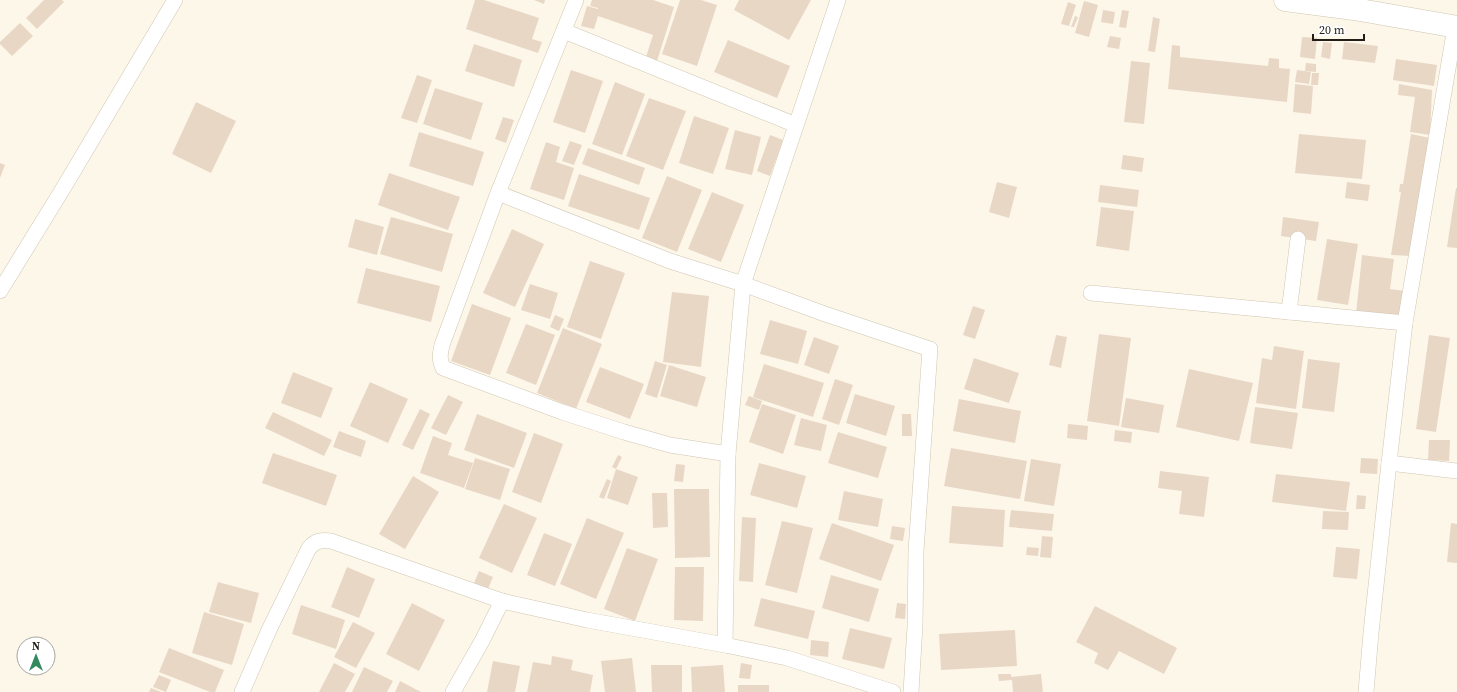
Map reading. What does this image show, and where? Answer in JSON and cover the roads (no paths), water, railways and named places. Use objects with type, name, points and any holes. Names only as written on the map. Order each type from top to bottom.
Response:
[{"type":"main road","points":[[1285,0],[1354,9],[1456,27]]},
{"type":"street","points":[[0,291],[64,187],[175,0]]},
{"type":"street","points":[[576,0],[498,193],[442,345],[439,356],[443,368],[562,412],[624,432],[670,445],[728,454]]},
{"type":"street","points":[[725,645],[728,454],[743,284],[838,0]]},
{"type":"street","points":[[1366,692],[1404,323],[1456,27]]},
{"type":"street","points":[[564,31],[796,125]]},
{"type":"street","points":[[498,193],[670,261],[743,284],[825,314],[930,349],[916,551],[915,626],[911,692]]},
{"type":"street","points":[[1289,312],[1298,239]]},
{"type":"street","points":[[1091,293],[1404,323]]},
{"type":"street","points":[[1389,463],[1457,471]]},
{"type":"street","points":[[242,692],[269,630],[309,548],[320,540],[332,540],[502,601],[587,620],[787,658],[893,692]]},
{"type":"street","points":[[453,692],[482,641],[502,601]]}]
